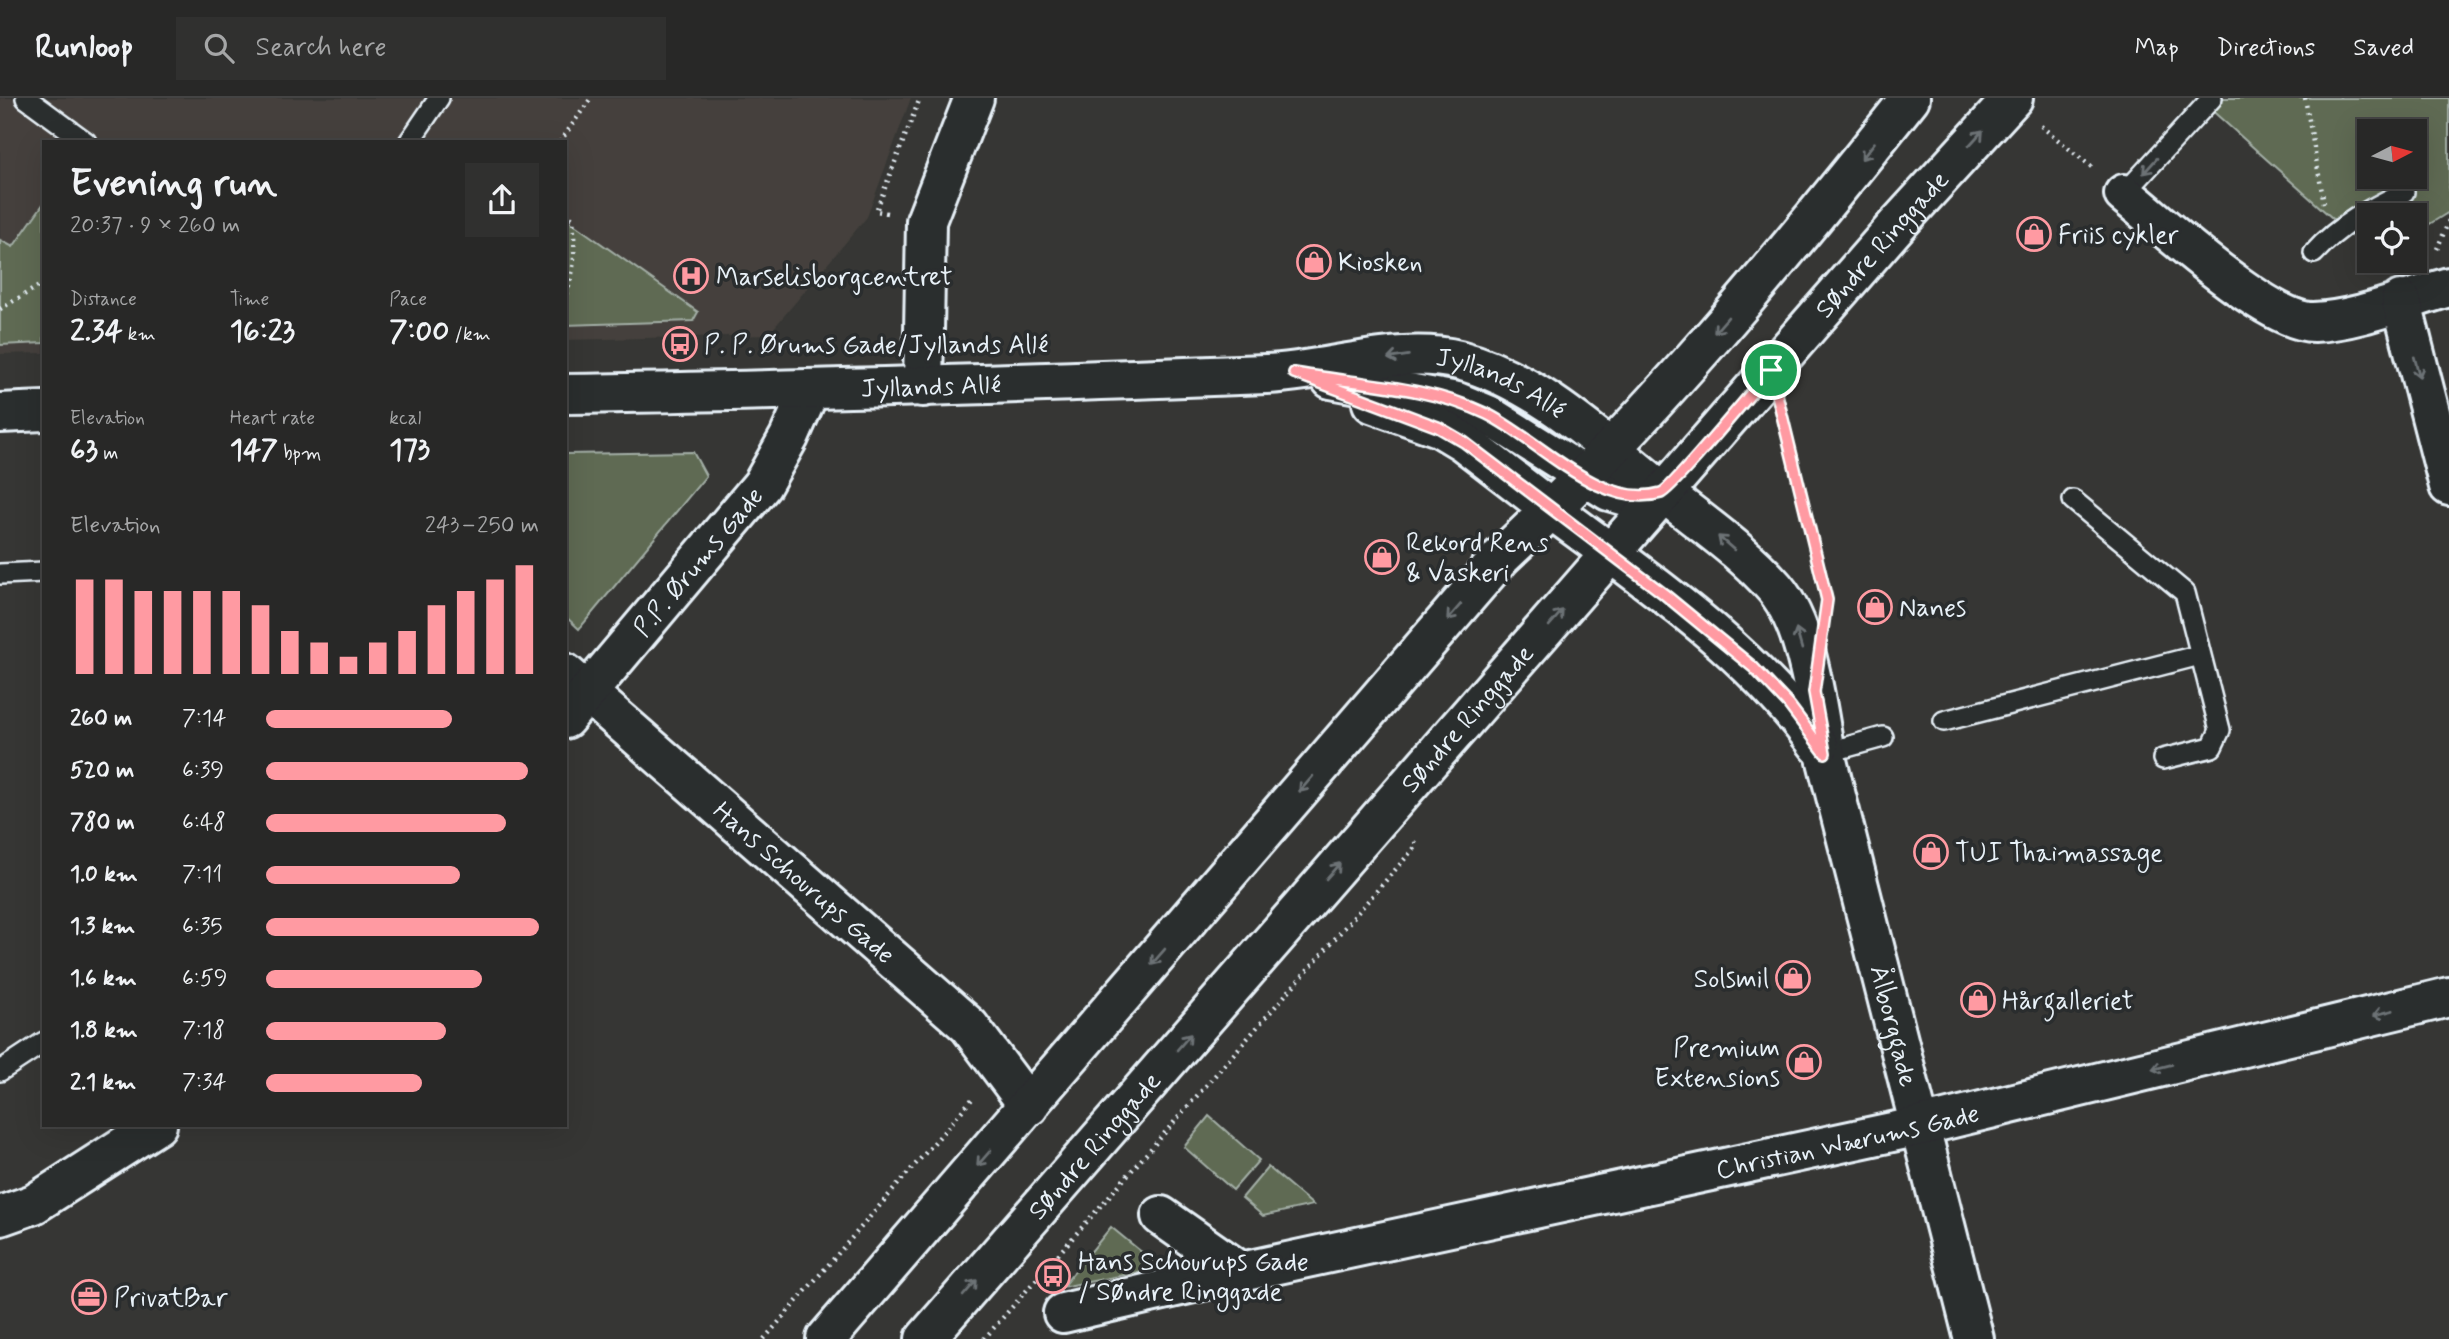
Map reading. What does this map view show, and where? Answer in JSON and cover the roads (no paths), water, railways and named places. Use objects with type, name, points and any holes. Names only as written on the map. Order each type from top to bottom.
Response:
[{"type":"street","points":[[923,387],[926,221],[974,98]]},
{"type":"street","points":[[826,1339],[1501,557],[1597,463],[1819,213],[1910,98]]},
{"type":"street","name":"Søndre Ringgade","points":[[925,1339],[1771,370],[2018,99]]},
{"type":"street","points":[[2124,194],[2257,300],[2286,317],[2311,322],[2345,318],[2449,287]]},
{"type":"street","points":[[2401,300],[2449,486]]},
{"type":"street","name":"Jyllands Allé","points":[[567,394],[923,387],[1294,373],[1425,353],[1487,368],[1520,384],[1597,463],[1664,493]]},
{"type":"street","name":"Jyllands Allé","points":[[1294,373],[1438,427],[1464,442],[1611,554]]},
{"type":"street","name":"P.P. Ørums Gade","points":[[572,696],[762,485],[789,437],[810,390]]},
{"type":"street","points":[[0,413],[42,411]]},
{"type":"street","name":"Ålborggade","points":[[1664,493],[1726,542],[1776,589],[1794,622],[1814,692],[1825,753],[1974,1339]]},
{"type":"street","name":"Ålborggade","points":[[1611,554],[1753,667],[1789,705],[1825,753]]},
{"type":"street","name":"Hans Schourups Gade","points":[[572,696],[969,1026],[1029,1106]]},
{"type":"street","name":"Christian Wærums Gade","points":[[1063,1313],[1241,1272],[1920,1126],[2449,997]]},
{"type":"street","points":[[0,1216],[34,1204],[154,1127]]},
{"type":"street","points":[[1161,1216],[1241,1272]]},
{"type":"lane","points":[[26,98],[83,140]]},
{"type":"lane","points":[[409,140],[439,98]]},
{"type":"lane","points":[[2124,194],[2212,98]]},
{"type":"lane","points":[[2314,253],[2330,235],[2354,217],[2404,192]]},
{"type":"lane","points":[[2073,500],[2185,593],[2220,730],[2212,747],[2163,759]]},
{"type":"lane","points":[[0,574],[42,572]]},
{"type":"lane","points":[[1944,721],[2200,655]]},
{"type":"lane","points":[[1825,753],[1883,737]]},
{"type":"lane","points":[[0,1071],[42,1043]]},
{"type":"place","name":"Friis cykler","points":[[2034,234]]},
{"type":"place","name":"Kiosken","points":[[1314,262]]},
{"type":"place","name":"Marselisborgcentret","points":[[691,276]]},
{"type":"place","name":"P. P. Ørums Gade/Jyllands Allé","points":[[680,344]]},
{"type":"place","name":"Rekord Rens & Vaskeri","points":[[1382,557]]},
{"type":"place","name":"Nanes","points":[[1875,607]]},
{"type":"place","name":"TUI Thaimassage","points":[[1931,852]]},
{"type":"place","name":"Solsmil","points":[[1793,978]]},
{"type":"place","name":"Hårgalleriet","points":[[1978,1000]]},
{"type":"place","name":"Premium Extensions","points":[[1804,1062]]},
{"type":"place","name":"Hans Schourups Gade / Søndre Ringgade","points":[[1053,1276]]},
{"type":"place","name":"PrivatBar","points":[[89,1297]]}]
